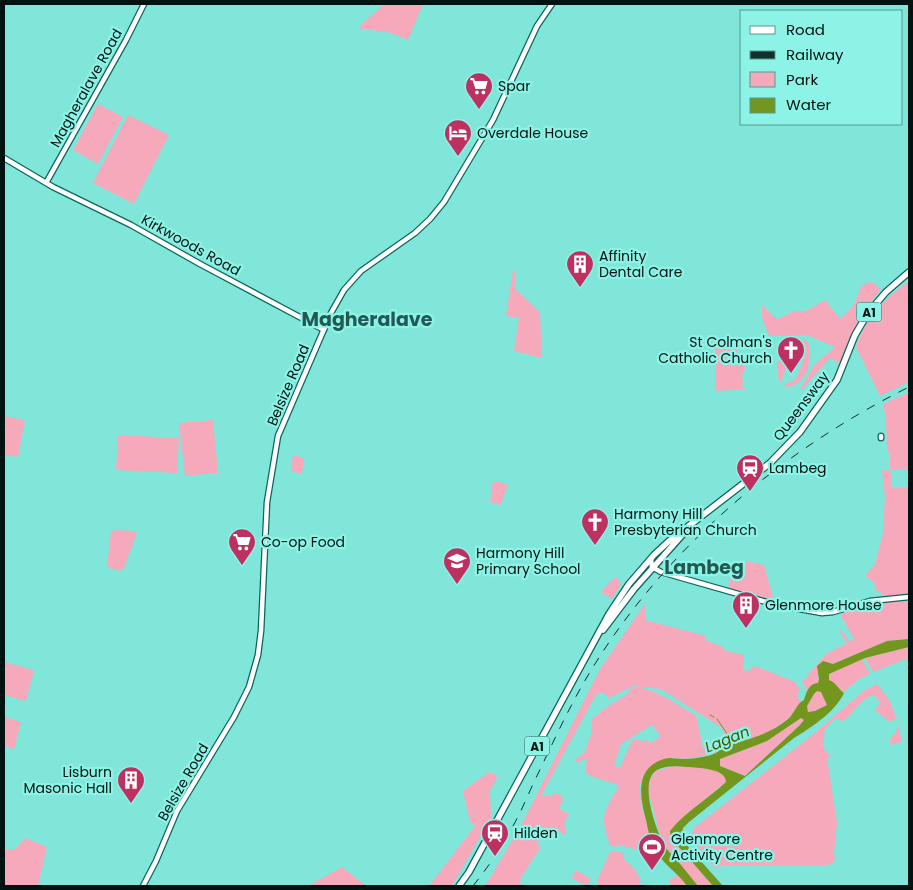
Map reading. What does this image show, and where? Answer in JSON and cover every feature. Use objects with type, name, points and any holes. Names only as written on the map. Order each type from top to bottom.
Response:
[{"type":"highway","name":"Queensway","points":[[459,886],[485,842],[604,621],[620,597],[643,568],[668,542],[690,527],[770,463],[800,432],[837,380],[855,335],[868,313],[886,292],[907,274]]},
{"type":"highway","name":"Queensway","points":[[589,650],[652,567],[690,527]]},
{"type":"street","name":"Magheralave Road","points":[[46,183],[144,4]]},
{"type":"street","name":"Belsize Road","points":[[144,886],[177,811],[234,717],[253,676],[260,641],[267,509],[277,440],[338,299],[354,278],[368,265],[415,233],[444,202],[493,120],[537,26],[552,4]]},
{"type":"street","name":"Kirkwoods Road","points":[[4,158],[46,183],[131,225],[324,330]]},
{"type":"street","points":[[651,559],[652,567]]},
{"type":"street","points":[[643,568],[652,567],[770,604],[822,613],[833,612],[870,601],[909,597]]},
{"type":"green space","points":[[384,4],[423,4],[408,40],[391,33],[358,28]]},
{"type":"green space","points":[[98,104],[123,117],[98,164],[73,150]]},
{"type":"green space","points":[[128,115],[169,135],[134,204],[93,183]]},
{"type":"green space","points":[[513,271],[515,272],[515,289],[540,312],[542,358],[514,351],[519,318],[506,316]]},
{"type":"green space","points":[[909,281],[909,382],[880,396],[856,347],[865,326],[877,310],[891,295]]},
{"type":"green space","points":[[868,282],[874,283],[881,289],[858,325],[842,365],[830,358],[800,390],[814,365],[835,347],[807,335],[769,336],[762,318],[762,305],[778,319],[794,311],[806,311],[825,300],[840,319],[854,305],[861,287]]},
{"type":"green space","points":[[721,339],[736,341],[738,359],[746,367],[742,375],[742,385],[745,389],[715,391],[715,342],[721,342]]},
{"type":"green space","points":[[803,339],[808,342],[810,348],[807,370],[799,382],[786,387],[784,385],[796,379],[805,357],[806,344],[803,341],[788,342],[787,346],[785,343],[787,341]]},
{"type":"green space","points":[[796,360],[801,362],[785,370],[782,381],[779,382],[777,362]]},
{"type":"green space","points":[[909,392],[909,469],[890,469],[890,452],[887,450],[886,420],[883,404]]},
{"type":"green space","points":[[4,416],[25,420],[18,457],[4,455]]},
{"type":"green space","points":[[213,420],[218,473],[185,476],[179,423]]},
{"type":"green space","points":[[118,435],[179,438],[177,473],[116,470]]},
{"type":"green space","points":[[293,455],[304,458],[302,474],[291,471]]},
{"type":"green space","points":[[882,470],[891,471],[891,488],[909,488],[909,639],[887,641],[832,664],[818,674],[818,683],[809,687],[807,691],[802,682],[826,654],[847,643],[840,633],[841,629],[850,642],[854,639],[841,616],[842,613],[883,601],[882,593],[876,591],[874,582],[865,576],[875,564],[883,533],[885,497]]},
{"type":"green space","points":[[493,481],[508,484],[501,505],[490,502]]},
{"type":"green space","points":[[115,530],[134,531],[137,533],[124,568],[120,571],[107,567],[111,532]]},
{"type":"green space","points":[[746,561],[764,565],[773,597],[769,600],[728,589],[733,567],[744,570]]},
{"type":"green space","points":[[614,578],[617,578],[621,584],[612,599],[601,592]]},
{"type":"green space","points":[[645,604],[645,620],[706,636],[705,640],[724,647],[723,650],[744,655],[743,670],[749,671],[755,666],[795,682],[800,690],[797,695],[801,702],[788,719],[767,733],[746,740],[727,743],[715,753],[682,759],[673,757],[653,765],[645,773],[640,785],[641,804],[654,849],[645,846],[643,851],[619,845],[616,847],[610,845],[604,820],[607,808],[619,786],[593,777],[585,772],[587,759],[579,763],[575,761],[584,753],[591,735],[592,719],[629,693],[628,689],[641,688],[659,694],[696,715],[702,747],[726,739],[722,728],[661,689],[632,686],[608,699],[606,693],[597,693],[541,796],[551,796],[556,793],[563,796],[559,808],[570,815],[564,824],[566,828],[565,835],[555,829],[550,834],[543,834],[537,844],[541,847],[519,881],[524,886],[484,886],[524,820],[600,669]],"holes":[[[652,725],[661,736],[650,743],[647,740],[633,739],[620,767],[614,766],[621,744]]]},
{"type":"green space","points":[[909,647],[909,658],[873,672],[865,658]]},
{"type":"green space","points":[[862,659],[870,674],[861,678],[843,692],[829,680],[829,674]]},
{"type":"green space","points":[[4,662],[34,670],[26,701],[4,695]]},
{"type":"green space","points":[[877,684],[890,701],[897,720],[888,721],[875,710],[880,703],[875,695],[861,702],[843,721],[834,719],[825,729],[823,747],[831,757],[827,758],[837,822],[835,861],[828,865],[725,865],[715,868],[690,838],[694,828],[811,736],[865,690]]},
{"type":"green space","points":[[817,691],[821,692],[827,705],[808,712],[807,706]]},
{"type":"green space","points":[[4,717],[21,722],[14,749],[4,746]]},
{"type":"green space","points":[[801,717],[804,720],[800,725],[745,776],[720,766],[720,759],[767,741]]},
{"type":"green space","points":[[898,724],[902,742],[889,745],[891,737],[896,733]]},
{"type":"green space","points":[[674,766],[713,770],[724,774],[726,777],[726,782],[677,822],[671,839],[713,886],[698,886],[665,846],[659,831],[648,791],[650,780],[655,771]]},
{"type":"green space","points":[[489,772],[495,774],[497,778],[490,791],[491,818],[452,886],[429,886],[475,826],[470,822],[463,791]]},
{"type":"green space","points":[[25,838],[47,847],[38,886],[4,886],[4,850],[14,850]]},
{"type":"green space","points":[[610,852],[624,853],[623,858],[638,874],[641,886],[598,885],[597,881]]},
{"type":"green space","points":[[342,867],[366,886],[310,885]]},
{"type":"green space","points":[[576,870],[591,879],[587,886],[571,878]]},
{"type":"green space","points":[[679,875],[687,886],[671,886],[669,880]]},
{"type":"water","points":[[909,639],[909,647],[865,658],[829,674],[829,680],[844,693],[835,706],[822,719],[794,738],[683,828],[681,836],[683,841],[723,886],[713,886],[671,838],[670,831],[683,817],[726,782],[725,777],[717,771],[676,766],[661,768],[652,776],[649,784],[649,794],[653,817],[666,848],[698,886],[687,886],[657,854],[651,842],[641,793],[644,776],[648,769],[654,763],[666,758],[690,759],[704,757],[718,752],[729,742],[746,740],[773,729],[789,718],[804,700],[810,687],[818,683],[817,666],[823,661],[833,664],[887,641]],"holes":[[[817,691],[821,692],[827,705],[808,712],[807,706]],[[801,718],[804,720],[800,725],[745,776],[720,766],[720,759],[767,741]]]},
{"type":"waterway","points":[[710,715],[714,717]]},
{"type":"waterway","name":"Lagan","points":[[717,719],[732,741]]},
{"type":"railway","points":[[473,886],[516,821],[559,729],[587,677],[617,631],[650,588],[687,547],[727,509],[770,474],[815,442],[861,413],[909,387]]},
{"type":"place","name":"Spar","points":[[479,110]]},
{"type":"place","name":"Overdale House","points":[[458,157]]},
{"type":"place","name":"Affinity Dental Care","points":[[580,288]]},
{"type":"place","name":"St Colman's Catholic Church","points":[[791,374]]},
{"type":"place","name":"Lambeg","points":[[750,492]]},
{"type":"place","name":"Harmony Hill Presbyterian Church","points":[[595,546]]},
{"type":"place","name":"Co-op Food","points":[[242,566]]},
{"type":"place","name":"Harmony Hill Primary School","points":[[457,585]]},
{"type":"place","name":"Glenmore House","points":[[746,629]]},
{"type":"place","name":"Lisburn Masonic Hall","points":[[131,804]]},
{"type":"place","name":"Hilden","points":[[495,857]]},
{"type":"place","name":"Glenmore Activity Centre","points":[[652,871]]},
{"type":"district","name":"Magheralave","points":[[367,319]]},
{"type":"district","name":"Lambeg","points":[[704,567]]}]
